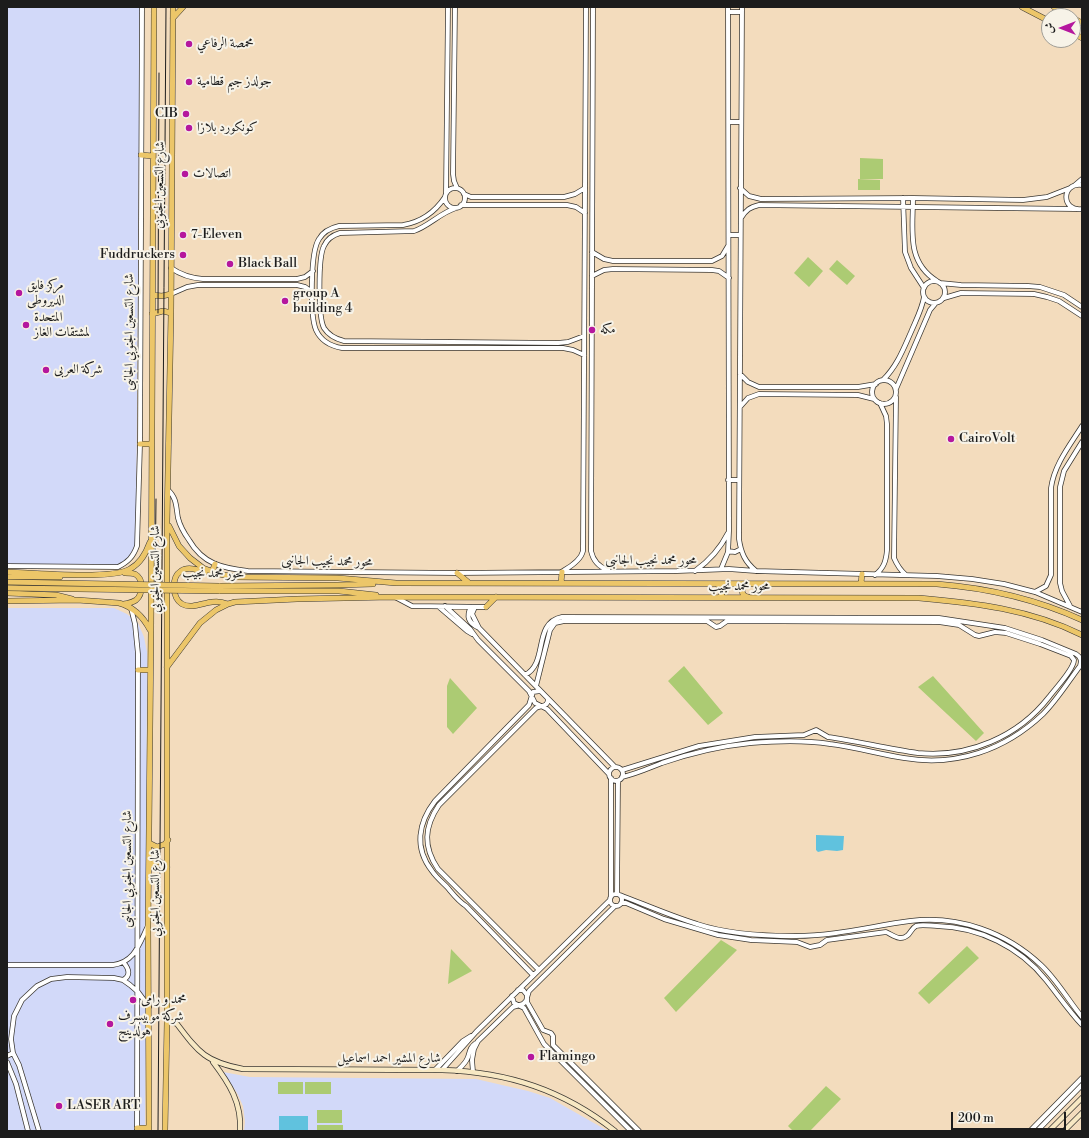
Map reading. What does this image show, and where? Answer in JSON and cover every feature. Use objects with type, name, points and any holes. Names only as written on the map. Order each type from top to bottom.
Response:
[{"type":"main road","name":"شارع التسعين الجنوبي","points":[[149,1129],[148,926],[154,7]]},
{"type":"main road","name":"شارع التسعين الجنوبي","points":[[165,1131],[168,840],[167,522],[171,312],[173,7]]},
{"type":"main road","points":[[173,18],[183,7]]},
{"type":"main road","points":[[1022,7],[1041,17]]},
{"type":"main road","points":[[141,155],[153,156]]},
{"type":"main road","points":[[152,295],[162,296],[171,294]]},
{"type":"main road","points":[[152,314],[159,312],[171,312]]},
{"type":"main road","points":[[140,444],[152,444]]},
{"type":"main road","name":"محور محمد نجيب","points":[[167,522],[179,546],[186,554],[203,568],[212,572],[234,577],[338,578],[396,583]]},
{"type":"main road","points":[[122,573],[129,570],[141,560],[148,549],[151,539]]},
{"type":"main road","points":[[215,564],[212,572],[190,569],[181,570],[176,575],[174,582],[175,595],[182,604],[187,606],[213,602],[228,604]]},
{"type":"main road","points":[[7,572],[135,574],[141,581],[142,586],[140,596],[135,600],[124,604]]},
{"type":"main road","points":[[561,582],[562,572]]},
{"type":"main road","points":[[457,573],[468,582]]},
{"type":"main road","points":[[7,577],[48,578],[77,574]]},
{"type":"main road","points":[[861,583],[862,574]]},
{"type":"main road","name":"محور محمد نجيب","points":[[7,582],[339,591],[393,597]]},
{"type":"main road","name":"محور محمد نجيب","points":[[7,588],[219,588],[468,582],[937,584],[974,588],[1029,600],[1082,619]]},
{"type":"main road","points":[[710,583],[723,588],[723,592],[720,597]]},
{"type":"main road","points":[[746,583],[742,588],[742,592],[746,597],[753,598]]},
{"type":"main road","points":[[7,593],[56,595],[76,600]]},
{"type":"main road","name":"محور محمد نجيب","points":[[167,666],[200,623],[210,614],[228,604],[235,602],[297,599],[393,597],[919,598],[967,602],[999,608],[1062,626],[1082,635]]},
{"type":"main road","points":[[486,607],[496,597]]},
{"type":"main road","points":[[7,601],[76,600],[124,604],[142,617],[151,631]]},
{"type":"main road","points":[[138,670],[150,670]]},
{"type":"main road","points":[[149,843],[157,847],[165,844],[168,840]]},
{"type":"main road","points":[[149,866],[152,863],[160,862],[167,867]]},
{"type":"main road","name":"شارع المشير احمد اسماعيل","points":[[167,1022],[177,1024],[196,1047],[212,1061],[227,1066],[243,1069],[457,1070],[474,1072],[512,1079],[543,1088],[572,1101],[599,1118],[615,1131]]},
{"type":"main road","points":[[212,1061],[234,1096],[239,1115],[240,1131]]},
{"type":"main road","points":[[220,1072],[222,1068],[227,1066]]},
{"type":"main road","points":[[1049,1131],[1082,1098]]},
{"type":"main road","points":[[1064,1131],[1082,1113]]},
{"type":"main road","points":[[137,1130],[149,1129]]},
{"type":"street","name":"شارع التسعين الجنوبي الجانبى","points":[[7,566],[118,567],[125,564],[135,553],[138,539],[140,444],[142,7]]},
{"type":"street","points":[[448,7],[445,200],[449,206],[456,208]]},
{"type":"street","points":[[455,7],[453,174],[457,188],[464,194],[471,197],[564,197],[575,194],[585,188]]},
{"type":"street","points":[[562,572],[571,566],[582,554],[586,7]]},
{"type":"street","points":[[593,7],[591,418],[592,554],[598,565],[603,569],[610,571]]},
{"type":"street","points":[[742,7],[739,539],[744,558],[756,572]]},
{"type":"street","points":[[721,569],[728,551],[729,531],[729,10],[741,12]]},
{"type":"street","points":[[585,117],[592,117]]},
{"type":"street","points":[[729,122],[741,122]]},
{"type":"street","points":[[740,188],[744,193],[755,198],[1031,200],[1047,197],[1070,188],[1082,179]]},
{"type":"street","points":[[1074,185],[1082,185]]},
{"type":"street","points":[[457,188],[450,189],[438,207],[428,215],[410,224],[344,225],[327,230],[319,239],[313,256],[313,319],[316,330],[323,340],[334,347],[342,348],[563,348],[573,350],[584,355]]},
{"type":"street","points":[[1070,188],[1066,194],[1067,202],[1069,205],[1079,210]]},
{"type":"street","points":[[464,194],[464,200],[461,205],[447,211],[424,227],[414,231],[346,232],[335,234],[331,237],[324,246],[321,256],[321,319],[325,330],[338,340],[344,341],[563,343],[573,341],[584,336]]},
{"type":"street","points":[[740,374],[748,382],[759,387],[858,387],[876,384],[883,380],[893,369],[901,356],[920,311],[924,297],[924,288],[911,268],[905,252],[903,198]]},
{"type":"street","points":[[913,198],[913,245],[916,258],[927,274],[939,282],[945,290],[944,298]]},
{"type":"street","points":[[461,205],[567,205],[576,207],[585,213]]},
{"type":"street","points":[[740,220],[747,209],[752,206],[759,205],[1079,210]]},
{"type":"street","points":[[584,230],[592,230]]},
{"type":"street","points":[[729,235],[740,235]]},
{"type":"street","points":[[592,252],[604,259],[613,261],[712,261],[722,256],[729,246]]},
{"type":"street","points":[[313,256],[321,256]]},
{"type":"street","points":[[171,268],[188,277],[203,278],[297,279],[305,277],[313,271]]},
{"type":"street","points":[[592,276],[604,270],[613,269],[712,270],[719,271],[729,278]]},
{"type":"street","points":[[924,288],[931,282],[961,285],[1040,287],[1058,292],[1082,307]]},
{"type":"street","points":[[171,294],[187,287],[198,285],[297,285],[305,287],[312,292]]},
{"type":"street","points":[[907,575],[901,571],[894,558],[896,388],[930,310],[935,304],[942,301],[944,298],[961,293],[1034,294],[1059,302],[1082,316]]},
{"type":"street","points":[[924,297],[926,301],[935,304]]},
{"type":"street","points":[[313,307],[321,307]]},
{"type":"street","points":[[397,342],[397,348]]},
{"type":"street","points":[[883,380],[891,382],[896,388]]},
{"type":"street","points":[[874,399],[872,391],[876,384]]},
{"type":"street","points":[[740,407],[748,398],[759,394],[858,395],[887,404],[896,397]]},
{"type":"street","points":[[876,575],[885,565],[886,550],[887,424],[884,410],[880,403]]},
{"type":"street","points":[[583,418],[591,418]]},
{"type":"street","points":[[1035,592],[1046,586],[1051,575],[1051,488],[1054,475],[1082,426]]},
{"type":"street","points":[[1070,606],[1062,591],[1060,575],[1060,487],[1064,471],[1082,442]]},
{"type":"street","points":[[728,480],[739,480]]},
{"type":"street","points":[[168,490],[175,498],[179,520],[184,534],[201,556],[215,564]]},
{"type":"street","points":[[695,571],[717,552],[729,531]]},
{"type":"street","points":[[728,551],[735,552],[741,549]]},
{"type":"street","points":[[582,554],[587,556],[592,554]]},
{"type":"street","name":"محور محمد نجيب الجانبى","points":[[215,564],[233,570],[248,571],[457,573],[695,571],[732,569],[756,572],[972,578],[1035,592],[1082,612]]},
{"type":"street","points":[[393,597],[411,606],[486,607]]},
{"type":"street","points":[[438,606],[469,630]]},
{"type":"street","points":[[445,606],[528,689],[535,703],[540,707],[547,709],[613,780],[618,781]]},
{"type":"street","points":[[473,606],[468,617],[615,768],[622,770],[699,746],[755,737],[804,735],[812,730],[821,732],[824,735],[919,753],[936,754],[972,748],[987,744],[1002,736],[1017,727],[1036,712],[1075,662],[1071,656],[1006,633],[995,632],[979,636],[953,624],[939,622],[722,617],[564,621],[556,623],[550,630],[536,686]]},
{"type":"street","name":"شارع التسعين الجنوبي الجانبى","points":[[131,608],[136,631],[138,670],[137,1130]]},
{"type":"street","points":[[711,623],[710,620],[712,617]]},
{"type":"street","points":[[722,617],[724,620],[723,623]]},
{"type":"street","points":[[525,675],[534,669],[546,627],[555,618],[708,621],[716,627],[727,621],[787,619]]},
{"type":"street","points":[[621,903],[622,899],[619,894],[618,781],[622,777],[630,776],[681,757],[720,748],[750,744],[821,743],[852,747],[922,760],[951,759],[973,755],[1006,742],[1021,733],[1047,710],[1081,664],[1081,658],[1076,654],[1042,640],[1005,628],[944,618],[885,620]]},
{"type":"street","points":[[469,630],[475,624]]},
{"type":"street","points":[[478,640],[485,634]]},
{"type":"street","points":[[534,975],[466,906],[454,897],[432,872],[426,863],[420,841],[424,819],[428,810],[435,801],[529,705],[533,692],[540,690]]},
{"type":"street","points":[[539,970],[438,869],[429,852],[427,832],[434,813],[441,804],[536,708],[545,706],[548,699]]},
{"type":"street","points":[[807,734],[808,742]]},
{"type":"street","points":[[821,743],[824,740],[824,735]]},
{"type":"street","points":[[615,768],[611,770],[610,776],[610,898],[612,904],[615,906]]},
{"type":"street","points":[[622,770],[622,777]]},
{"type":"street","points":[[454,897],[456,893],[461,892]]},
{"type":"street","points":[[435,1070],[534,975],[613,894],[619,894],[698,925],[750,934],[774,936],[820,935],[904,922],[941,920],[972,925],[987,930],[1016,945],[1029,954],[1051,976],[1082,1017]]},
{"type":"street","points":[[462,904],[467,898]]},
{"type":"street","points":[[457,1070],[467,1060],[478,1041],[513,1007],[523,1004],[526,1001],[529,991],[615,906],[621,903],[664,919],[718,935],[751,940],[797,942],[810,947],[820,945],[827,940],[886,932],[897,938],[902,938],[918,926],[960,928],[1002,943],[1021,955],[1039,972],[1082,1025]]},
{"type":"street","points":[[904,922],[911,927],[910,932]]},
{"type":"street","points":[[890,934],[889,929],[891,924]]},
{"type":"street","points":[[7,965],[113,965],[124,963],[132,956],[138,947],[148,926]]},
{"type":"street","points":[[123,980],[128,976],[129,972],[124,963]]},
{"type":"street","points":[[39,1131],[19,1065],[13,1052],[11,1039],[14,1016],[22,1000],[37,986],[51,979],[67,977],[114,978],[123,980],[138,992],[149,1007]]},
{"type":"street","points":[[518,990],[523,990],[527,995],[528,1004],[543,1030],[551,1033],[554,1046],[639,1131]]},
{"type":"street","points":[[1057,994],[1062,991]]},
{"type":"street","points":[[512,996],[514,1003],[524,1008],[544,1044],[631,1131]]},
{"type":"street","points":[[474,1034],[482,1037]]},
{"type":"street","points":[[464,1043],[472,1051],[471,1063],[474,1072]]},
{"type":"street","points":[[442,1070],[464,1043]]},
{"type":"street","points":[[7,1056],[13,1052]]},
{"type":"street","points":[[7,1062],[18,1091],[28,1131]]},
{"type":"street","points":[[1030,1131],[1082,1078]]},
{"type":"street","points":[[1037,1131],[1082,1085]]},
{"type":"shaded area","points":[[7,7],[140,7],[136,542],[133,557],[117,565],[7,565]]},
{"type":"shaded area","points":[[7,608],[114,608],[127,614],[138,623],[144,637],[147,652],[145,1131],[7,1131]]},
{"type":"shaded area","points":[[223,1072],[250,1077],[476,1079],[528,1091],[550,1098],[608,1131],[244,1131],[245,1122],[243,1106],[237,1093]]},
{"type":"green space","points":[[860,158],[883,159],[883,179],[860,179]]},
{"type":"green space","points":[[858,179],[880,180],[880,190],[858,190]]},
{"type":"green space","points":[[808,257],[823,271],[809,287],[794,273]]},
{"type":"green space","points":[[837,260],[855,276],[847,285],[829,269]]},
{"type":"green space","points":[[684,666],[723,713],[708,725],[668,681]]},
{"type":"green space","points":[[933,676],[984,733],[976,741],[918,687]]},
{"type":"green space","points":[[450,678],[477,708],[453,734],[447,727],[447,686]]},
{"type":"green space","points":[[721,940],[737,950],[676,1012],[664,998]]},
{"type":"green space","points":[[967,946],[979,958],[929,1004],[918,993]]},
{"type":"green space","points":[[451,949],[472,971],[448,984]]},
{"type":"green space","points":[[278,1082],[303,1082],[303,1094],[278,1094]]},
{"type":"green space","points":[[305,1082],[331,1082],[331,1094],[305,1094]]},
{"type":"green space","points":[[826,1086],[841,1099],[810,1131],[793,1131],[788,1126]]},
{"type":"green space","points":[[317,1110],[342,1110],[342,1123],[317,1123]]},
{"type":"green space","points":[[317,1125],[343,1125],[343,1131],[317,1131]]},
{"type":"water","points":[[816,835],[844,836],[843,850],[826,850],[818,852],[816,850]]},
{"type":"water","points":[[279,1116],[308,1116],[308,1130],[279,1130]]},
{"type":"railway","points":[[158,1131],[166,7]]},
{"type":"railway","points":[[158,313],[159,73]]},
{"type":"railway","points":[[155,591],[156,499]]},
{"type":"place","name":"محمصة الرفاعي","points":[[189,44]]},
{"type":"place","name":"جولدز جيم قطامية","points":[[189,82]]},
{"type":"place","name":"CIB","points":[[186,114]]},
{"type":"place","name":"كونكورد بلازا","points":[[189,128]]},
{"type":"place","name":"اتصالات","points":[[185,174]]},
{"type":"place","name":"7-Eleven","points":[[183,235]]},
{"type":"place","name":"Fuddruckers","points":[[183,255]]},
{"type":"place","name":"Black Ball","points":[[230,264]]},
{"type":"place","name":"مركز فايق الديروطى","points":[[19,293]]},
{"type":"place","name":"group A building 4","points":[[285,301]]},
{"type":"place","name":"المتحدة لمشتقات الغاز","points":[[26,325]]},
{"type":"place","name":"مكه","points":[[592,330]]},
{"type":"place","name":"شركة العربى","points":[[46,370]]},
{"type":"place","name":"CairoVolt","points":[[951,439]]},
{"type":"place","name":"محمد و رامى","points":[[133,1000]]},
{"type":"place","name":"شركة موبيسرف هولدينج","points":[[110,1024]]},
{"type":"place","name":"Flamingo","points":[[531,1057]]},
{"type":"place","name":"LASER ART","points":[[59,1106]]}]
